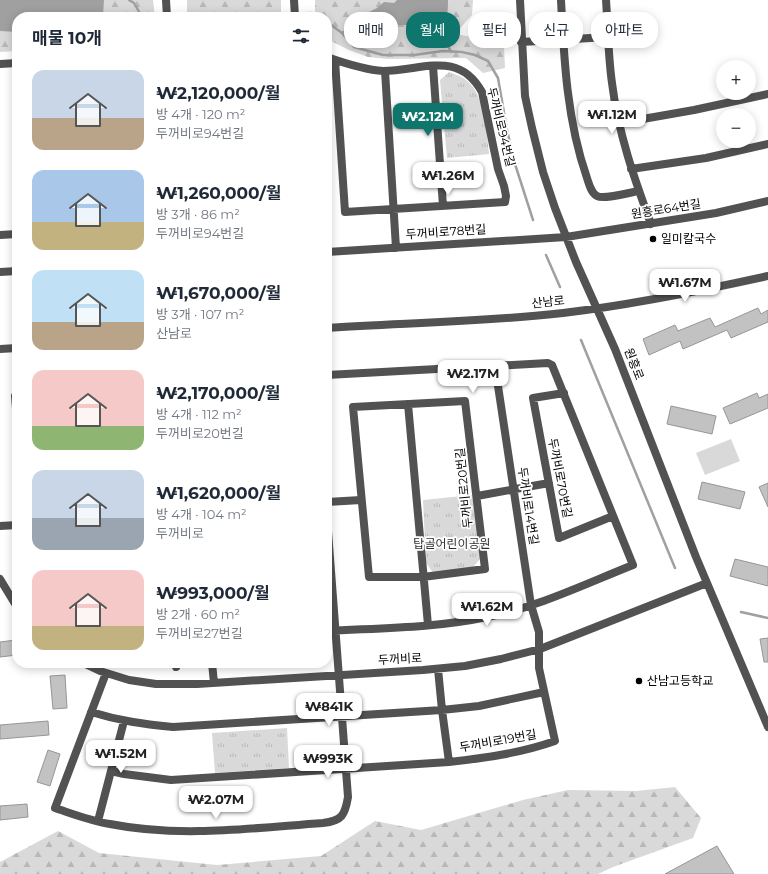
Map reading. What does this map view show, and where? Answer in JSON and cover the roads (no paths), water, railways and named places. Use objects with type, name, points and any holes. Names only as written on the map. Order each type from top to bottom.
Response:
[{"type":"street","points":[[166,0],[167,12]]},
{"type":"street","points":[[294,0],[295,12]]},
{"type":"street","name":"원흥로","points":[[520,0],[525,96],[543,172],[566,236],[615,349],[707,583],[768,727]]},
{"type":"street","points":[[561,0],[562,12]]},
{"type":"street","points":[[606,0],[607,12]]},
{"type":"street","points":[[522,42],[529,42]]},
{"type":"street","points":[[564,48],[570,108],[574,130],[581,160],[592,192],[597,197],[604,197],[639,191]]},
{"type":"street","points":[[609,48],[612,82],[620,123],[631,169],[651,224]]},
{"type":"street","name":"두꺼비로94번길","points":[[332,58],[385,71],[433,66],[450,66],[461,69],[478,84],[482,92],[498,169],[506,196],[505,202],[442,206]]},
{"type":"street","points":[[0,64],[12,63]]},
{"type":"street","points":[[394,209],[442,206],[433,66]]},
{"type":"street","name":"두꺼비로94번길","points":[[332,69],[345,212],[394,209]]},
{"type":"street","points":[[385,71],[396,248]]},
{"type":"street","points":[[620,123],[694,110],[768,94]]},
{"type":"street","points":[[631,169],[706,158],[768,144]]},
{"type":"street","name":"원흥로64번길","points":[[566,236],[651,224],[768,201]]},
{"type":"street","points":[[0,235],[12,234]]},
{"type":"street","name":"두꺼비로78번길","points":[[332,252],[566,236]]},
{"type":"street","points":[[0,272],[12,271]]},
{"type":"street","name":"산남로","points":[[332,328],[517,317],[597,308],[668,296],[768,276]]},
{"type":"street","points":[[0,349],[12,348]]},
{"type":"street","points":[[332,375],[548,363],[552,365],[633,565],[531,605],[488,617],[428,625],[332,631]]},
{"type":"street","name":"두꺼비로14번길","points":[[495,366],[531,605],[539,632],[539,668],[555,742]]},
{"type":"street","name":"두꺼비로70번길","points":[[564,393],[533,398],[559,538],[613,516]]},
{"type":"street","name":"두꺼비로20번길","points":[[466,400],[477,496],[485,569],[423,577],[369,577],[353,407],[466,400]]},
{"type":"street","points":[[408,404],[428,625]]},
{"type":"street","points":[[477,496],[549,483]]},
{"type":"street","points":[[332,502],[361,500]]},
{"type":"street","points":[[0,526],[12,525]]},
{"type":"street","points":[[0,578],[12,598]]},
{"type":"street","name":"두꺼비로","points":[[94,668],[129,680],[156,684],[214,683],[465,666],[540,649],[707,583]]},
{"type":"street","points":[[106,673],[55,808],[77,816],[110,824],[146,830],[182,832],[333,822],[341,818],[346,810],[348,797],[339,675],[332,636]]},
{"type":"street","points":[[212,668],[214,683]]},
{"type":"street","name":"두꺼비로19번길","points":[[438,669],[449,762],[497,756],[555,742]]},
{"type":"street","points":[[91,712],[114,720],[173,727],[442,710],[479,706],[544,692]]},
{"type":"street","points":[[98,821],[124,721]]},
{"type":"street","points":[[112,771],[172,780],[449,762]]},
{"type":"waterway","points":[[129,0],[134,3],[139,12]]},
{"type":"waterway","points":[[332,26],[342,33],[354,47],[383,55],[414,55],[443,51],[462,52],[475,55],[488,61],[498,78],[507,130],[515,164],[533,220]]},
{"type":"waterway","points":[[449,48],[451,52]]},
{"type":"waterway","points":[[546,255],[560,287]]},
{"type":"waterway","points":[[581,340],[675,568]]},
{"type":"waterway","points":[[741,612],[768,618]]},
{"type":"place","name":"일미칼국수","points":[[653,239]]},
{"type":"place","name":"산남고등학교","points":[[639,681]]},
{"type":"park label","name":"탑골어린이공원","points":[[452,544]]}]
